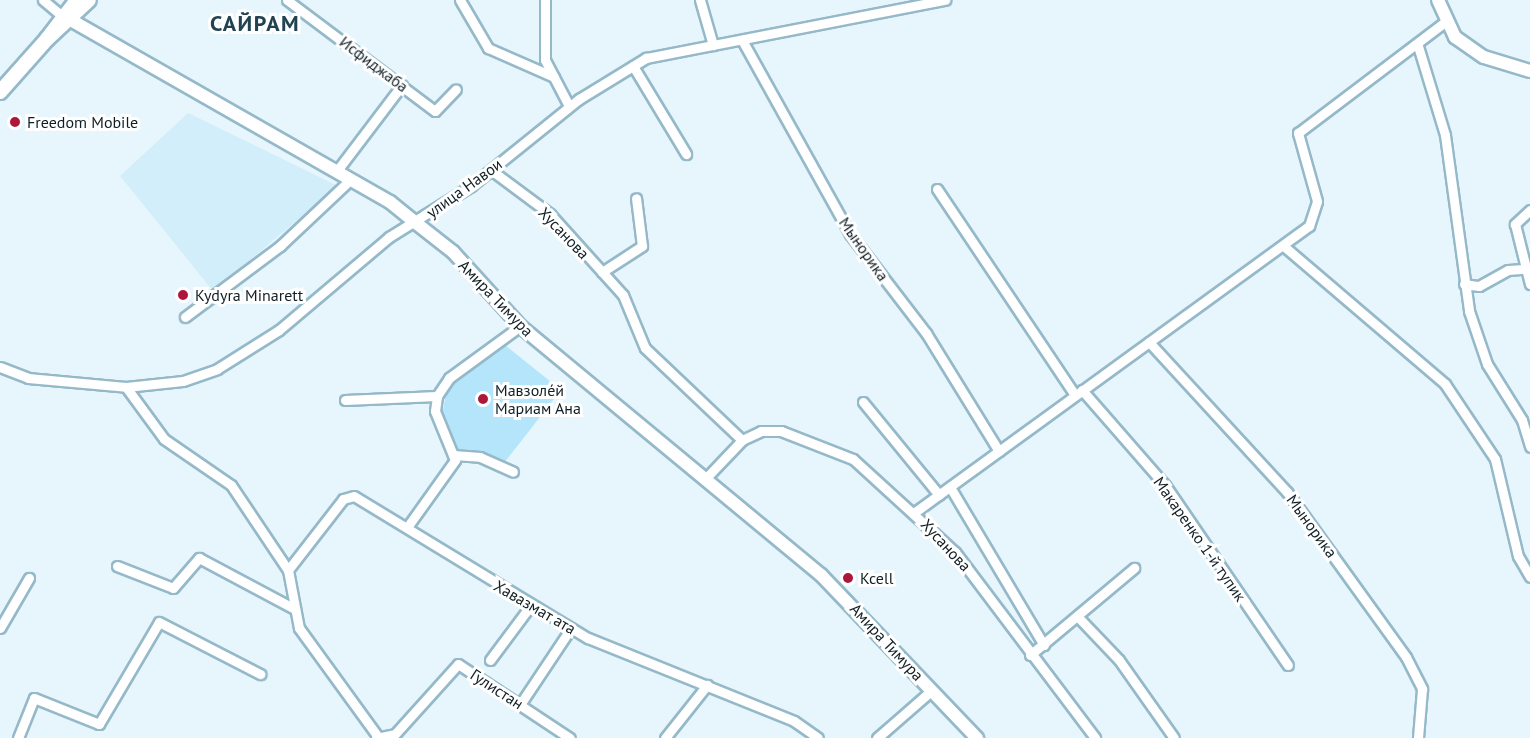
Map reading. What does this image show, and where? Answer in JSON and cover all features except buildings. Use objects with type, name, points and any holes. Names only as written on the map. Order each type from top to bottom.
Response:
[{"type":"main road","points":[[0,92],[47,39],[77,0]]},
{"type":"main road","points":[[65,17],[90,0]]},
{"type":"street","name":"Амира Тимура","points":[[43,0],[65,17],[350,180],[416,223],[453,252],[520,326],[821,575],[977,738]]},
{"type":"street","name":"Исфиджаба","points":[[287,0],[435,111],[456,89]]},
{"type":"street","points":[[460,0],[488,48],[554,77]]},
{"type":"street","points":[[545,0],[545,60],[569,106]]},
{"type":"street","points":[[700,0],[713,45]]},
{"type":"street","name":"улица Навои","points":[[0,367],[28,378],[126,387],[183,381],[256,347],[389,237],[416,223],[490,170],[569,106],[646,58],[945,0]]},
{"type":"street","points":[[1438,0],[1455,37],[1484,57],[1530,71]]},
{"type":"street","points":[[915,512],[1149,342],[1286,248],[1316,214],[1298,133],[1418,46],[1446,21]]},
{"type":"street","name":"Мынорика","points":[[742,40],[850,234],[926,333],[999,451]]},
{"type":"street","points":[[1418,46],[1445,135],[1464,284],[1486,364],[1509,394],[1530,447]]},
{"type":"street","points":[[633,66],[686,154]]},
{"type":"street","points":[[336,172],[402,85]]},
{"type":"street","name":"Хусанова","points":[[490,170],[550,214],[623,295],[645,348],[742,440]]},
{"type":"street","points":[[184,317],[262,261],[350,180]]},
{"type":"street","name":"Макаренко 1-й тупик","points":[[936,189],[1078,393],[1166,485],[1288,665]]},
{"type":"street","points":[[602,272],[642,246],[636,198]]},
{"type":"street","points":[[1530,210],[1515,224],[1524,269],[1530,284]]},
{"type":"street","points":[[1286,248],[1445,384],[1495,459],[1518,556],[1530,577]]},
{"type":"street","points":[[1464,284],[1479,286],[1508,270],[1524,269]]},
{"type":"street","points":[[408,526],[455,460],[435,411],[437,396],[449,378],[520,326]]},
{"type":"street","name":"Мынорика","points":[[1149,342],[1287,492],[1406,657],[1422,689],[1418,738]]},
{"type":"street","points":[[126,387],[164,439],[226,479],[288,570],[299,628],[378,738]]},
{"type":"street","points":[[345,400],[437,396]]},
{"type":"street","points":[[863,402],[939,495]]},
{"type":"street","name":"Хусанова","points":[[706,478],[742,440],[761,431],[781,431],[831,448],[873,472],[962,561],[1030,655],[1095,738]]},
{"type":"street","points":[[453,455],[480,457],[513,472]]},
{"type":"street","points":[[950,487],[1044,645]]},
{"type":"street","name":"Хавазмат ата","points":[[288,570],[343,499],[354,496],[408,526],[571,628],[794,722],[818,738]]},
{"type":"street","points":[[117,566],[174,588],[199,558],[294,609]]},
{"type":"street","points":[[1030,655],[1134,568]]},
{"type":"street","points":[[0,628],[29,578]]},
{"type":"street","points":[[490,660],[531,605]]},
{"type":"street","points":[[1078,617],[1119,660],[1174,738]]},
{"type":"street","points":[[18,738],[34,698],[99,724],[159,622],[260,674]]},
{"type":"street","points":[[521,703],[571,628]]},
{"type":"street","name":"Гулистан","points":[[378,738],[395,734],[458,664],[521,703],[570,738]]},
{"type":"street","points":[[665,738],[707,685]]},
{"type":"street","points":[[877,738],[932,690]]},
{"type":"shaded area","points":[[188,113],[338,186],[213,291],[120,176]]},
{"type":"shaded area","points":[[505,345],[561,390],[504,463],[456,449],[442,415],[448,384]]},
{"type":"place","name":"Freedom Mobile","points":[[15,122]]},
{"type":"place","name":"Kydyra Minarett","points":[[183,295]]},
{"type":"place","name":"Мавзоле́й Мариам Ана","points":[[483,399]]},
{"type":"place","name":"Kcell","points":[[848,578]]},
{"type":"district","name":"САЙРАМ","points":[[255,24]]}]
